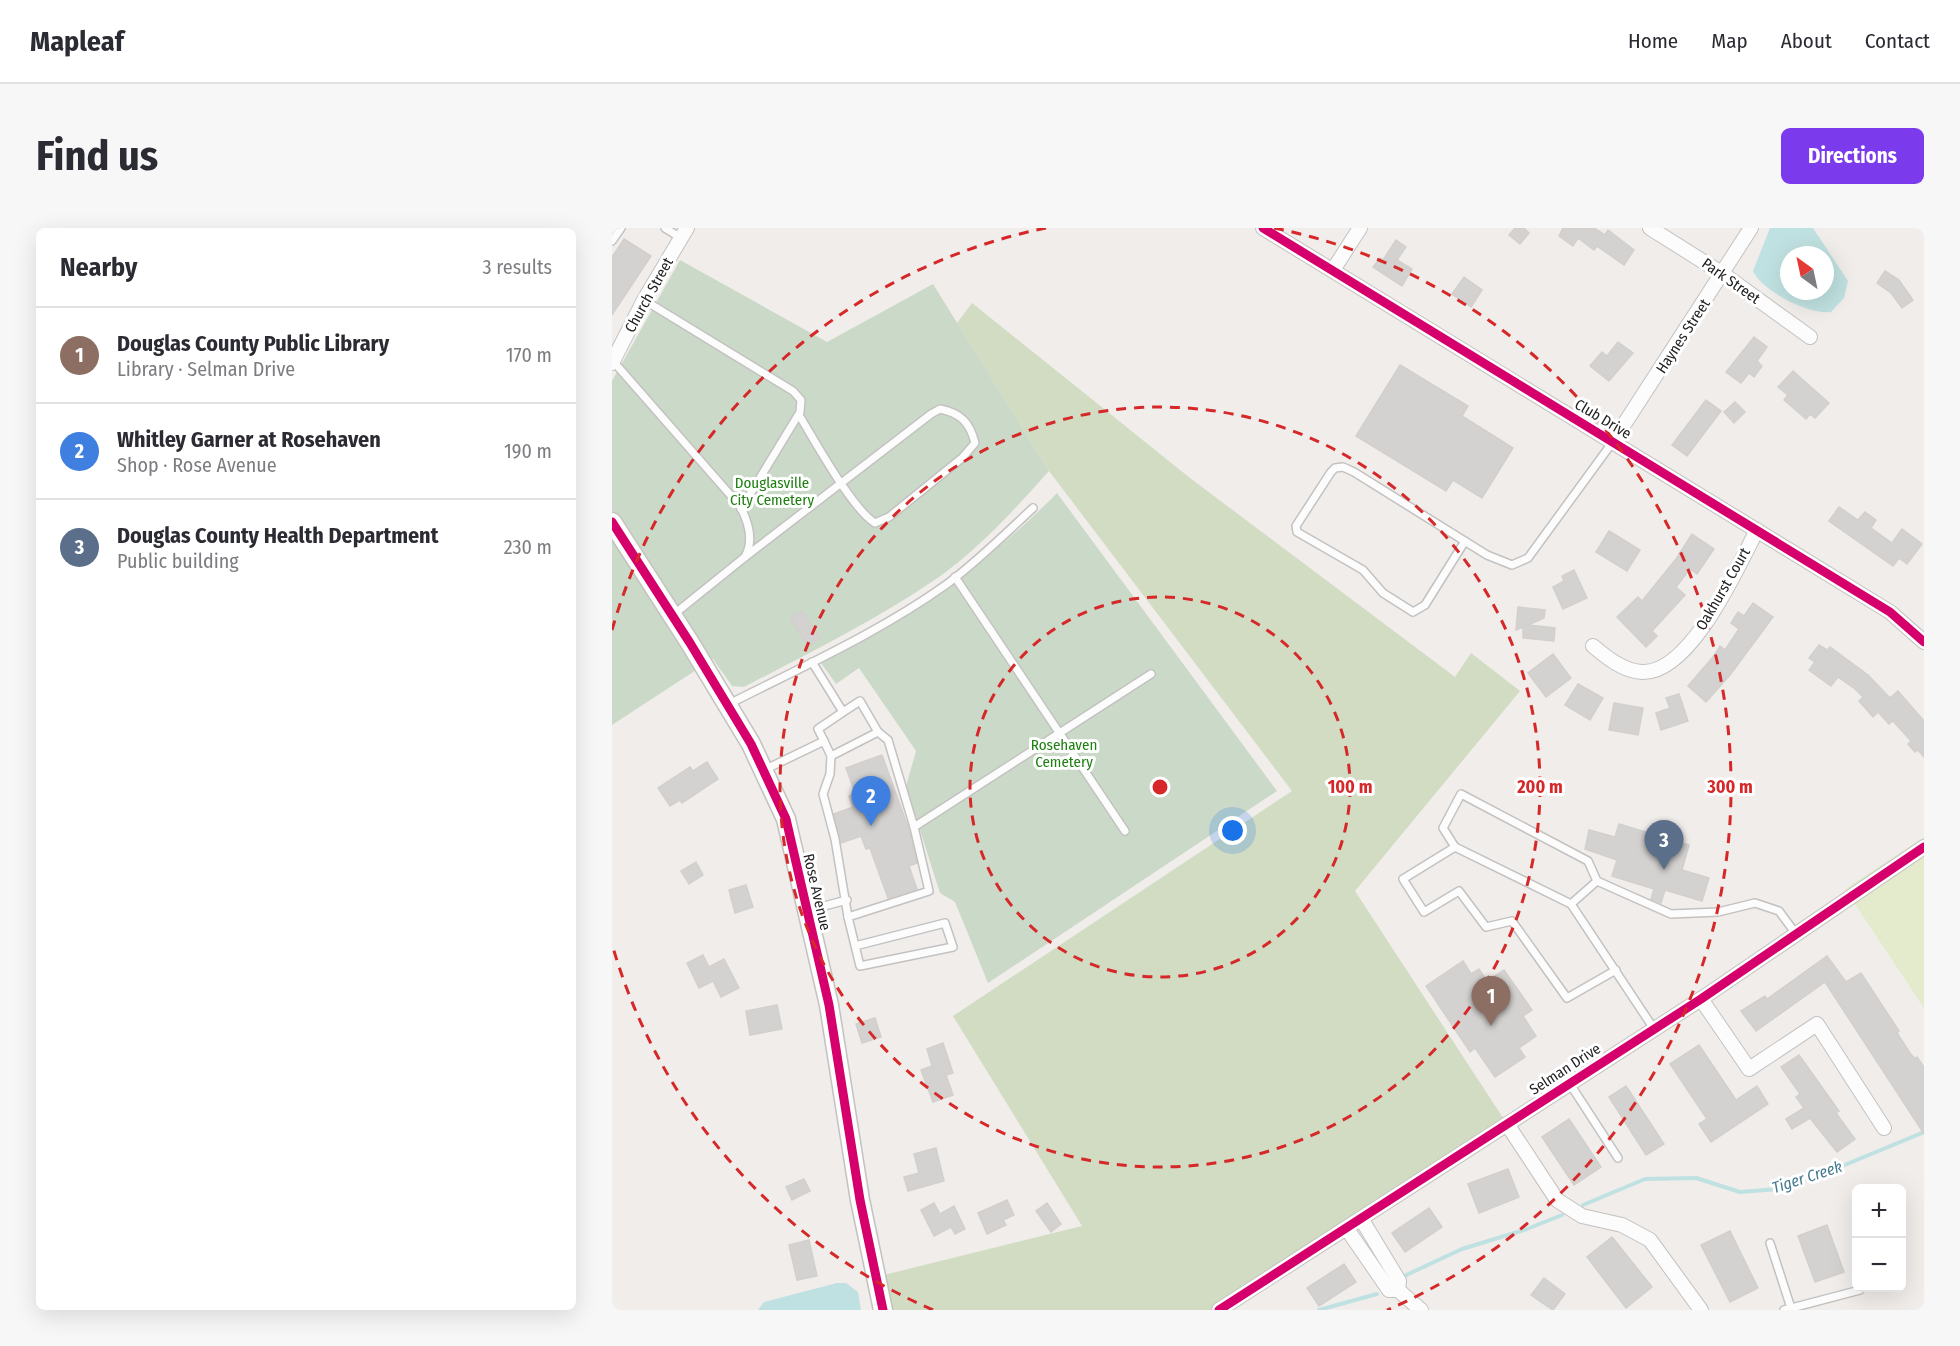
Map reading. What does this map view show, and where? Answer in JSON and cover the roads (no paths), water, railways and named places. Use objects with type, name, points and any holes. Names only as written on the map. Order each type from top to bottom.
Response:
[{"type":"street","name":"Club Drive","points":[[1263,228],[1890,612],[1924,642]]},
{"type":"street","points":[[1333,270],[1360,228]]},
{"type":"street","name":"Park Street","points":[[1650,228],[1723,274],[1810,338]]},
{"type":"street","name":"Haynes Street","points":[[1612,443],[1751,228]]},
{"type":"street","name":"Church Street","points":[[613,362],[644,300],[684,233]]},
{"type":"street","name":"Rose Avenue","points":[[612,522],[727,705],[764,770],[786,819],[829,1005],[860,1200],[883,1310]]},
{"type":"street","name":"Oakhurst Court","points":[[1593,646],[1612,662],[1641,672],[1656,669],[1682,653],[1708,621],[1757,530]]},
{"type":"street","name":"Selman Drive","points":[[1219,1310],[1362,1220],[1701,999],[1924,847]]},
{"type":"street","points":[[1701,999],[1749,1069],[1817,1024],[1884,1128]]},
{"type":"street","points":[[1507,1124],[1557,1200],[1582,1216],[1622,1225],[1650,1240],[1701,1310]]},
{"type":"street","points":[[1362,1220],[1399,1281],[1398,1290]]},
{"type":"street","points":[[1347,1229],[1389,1290],[1398,1290],[1421,1310]]},
{"type":"lane","points":[[612,242],[621,228]]},
{"type":"lane","points":[[665,228],[684,233]]},
{"type":"lane","points":[[644,300],[793,391],[801,400],[799,415],[741,509]]},
{"type":"lane","points":[[613,362],[741,509],[749,535],[750,549],[746,557]]},
{"type":"lane","points":[[672,615],[746,557],[842,483],[931,414],[940,410],[961,417],[968,423],[975,443],[969,451],[881,522],[875,523],[868,519],[842,483],[799,415]]},
{"type":"lane","points":[[1465,541],[1425,605],[1421,610],[1413,612],[1383,593],[1363,570],[1296,530],[1297,523],[1335,468],[1343,467],[1465,541],[1506,563],[1519,563],[1527,558],[1612,443]]},
{"type":"lane","points":[[727,705],[876,627],[955,577],[983,555],[1033,508]]},
{"type":"lane","points":[[955,577],[1125,831]]},
{"type":"lane","points":[[812,662],[843,712]]},
{"type":"lane","points":[[914,827],[1151,674]]},
{"type":"lane","points":[[848,917],[929,891],[914,827],[888,740],[878,732],[860,701],[818,729],[831,756],[830,774],[823,794],[847,900],[848,917],[855,946],[860,966],[953,946],[945,923],[855,946]]},
{"type":"lane","points":[[831,756],[878,732]]},
{"type":"lane","points":[[764,770],[824,741]]},
{"type":"lane","points":[[1654,1029],[1571,904],[1455,847],[1443,828],[1461,794],[1588,861],[1597,881],[1671,914],[1718,912],[1755,903],[1779,911],[1796,934]]},
{"type":"lane","points":[[1455,847],[1403,879],[1424,912],[1459,891],[1486,927],[1512,921],[1567,998],[1616,970]]},
{"type":"lane","points":[[1571,904],[1597,881]]},
{"type":"lane","points":[[806,911],[847,900]]},
{"type":"lane","points":[[1570,1084],[1618,1158]]},
{"type":"lane","points":[[1770,1243],[1788,1309],[1852,1292]]},
{"type":"water","points":[[1770,228],[1813,228],[1825,246],[1780,246],[1780,296],[1758,279],[1753,271]]},
{"type":"water","points":[[1834,260],[1848,281],[1844,298],[1831,312],[1799,306],[1787,300],[1834,300]]},
{"type":"water","points":[[837,1283],[846,1283],[858,1292],[861,1310],[758,1310],[764,1302]]},
{"type":"waterway","name":"Tiger Creek","points":[[1583,1205],[1645,1179],[1696,1178],[1740,1192],[1778,1189],[1798,1176],[1835,1169],[1924,1132]]},
{"type":"waterway","points":[[1402,1277],[1462,1249],[1527,1229],[1562,1215]]},
{"type":"waterway","points":[[1319,1310],[1377,1294]]},
{"type":"place","name":"Whitley Garner at Rosehaven","points":[[871,826]]},
{"type":"place","name":"Douglas County Health Department","points":[[1664,870]]},
{"type":"place","name":"Douglas County Public Library","points":[[1491,1026]]},
{"type":"park label","name":"Douglasville City Cemetery","points":[[772,492]]},
{"type":"park label","name":"Rosehaven Cemetery","points":[[1064,754]]}]
